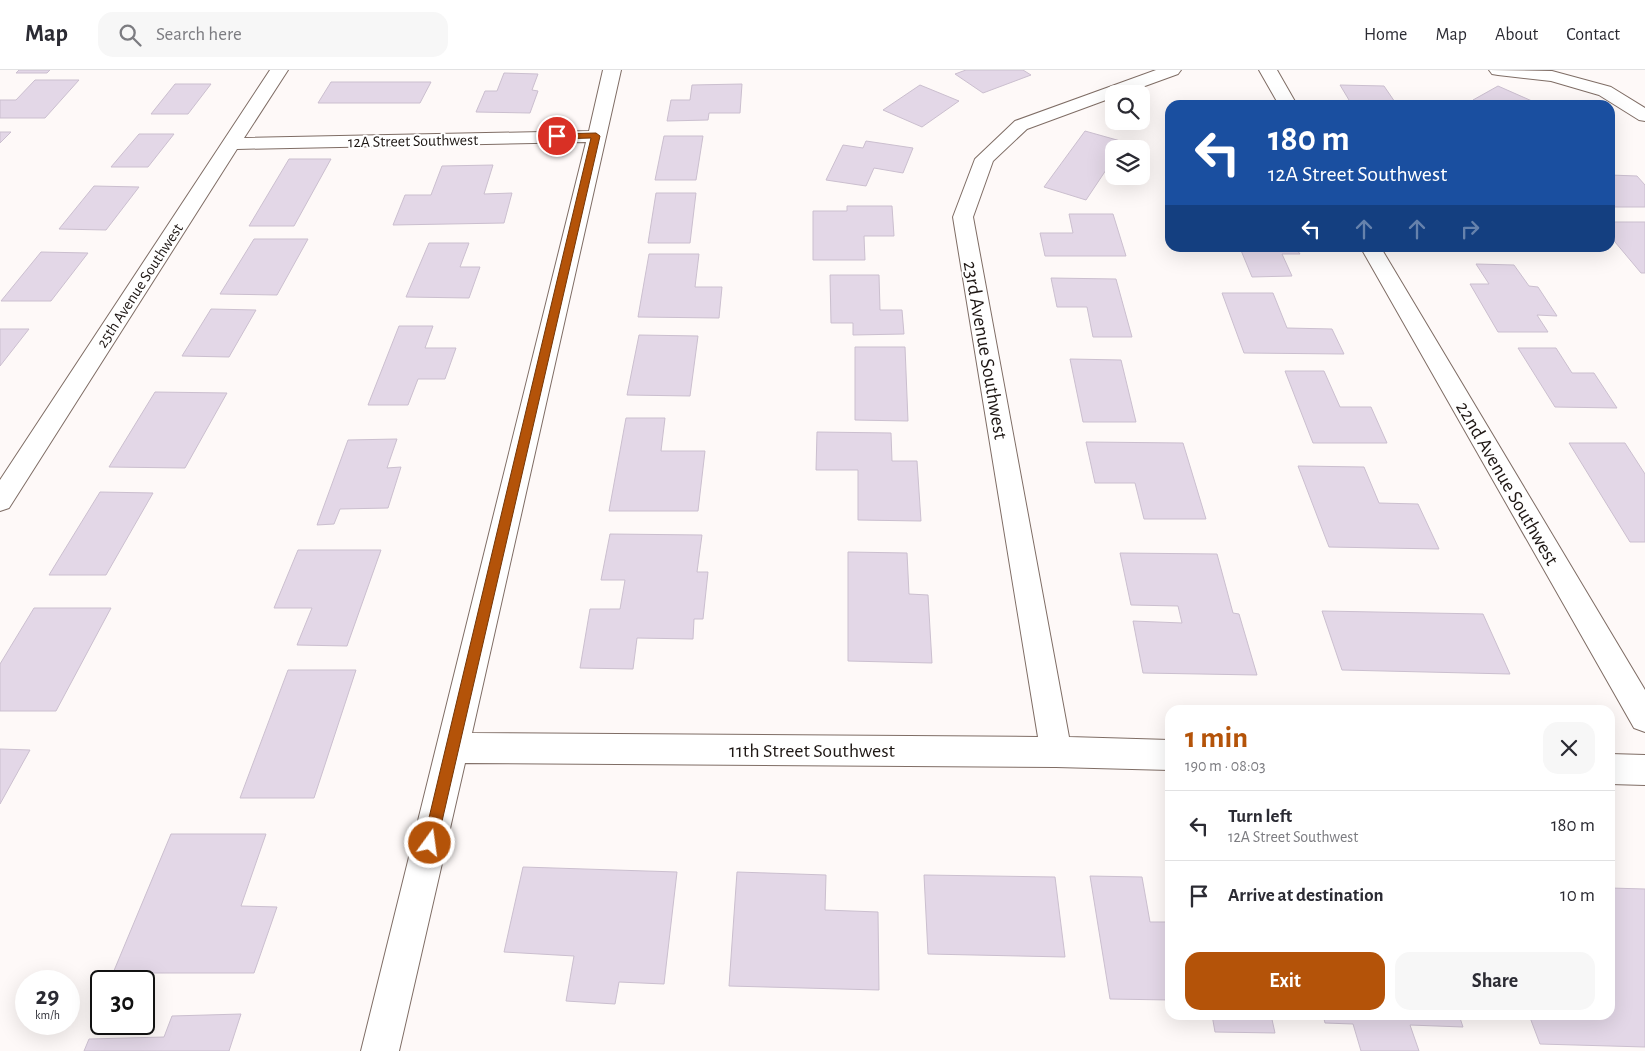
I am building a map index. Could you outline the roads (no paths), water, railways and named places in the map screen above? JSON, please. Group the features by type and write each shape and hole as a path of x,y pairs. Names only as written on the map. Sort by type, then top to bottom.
{"street":[{"name":"25th Avenue Southwest","path":"0,501 279,70"},
{"path":"380,1051 612,70"},
{"name":"23rd Avenue Southwest","path":"1056,752 963,217 984,159 1021,126 1172,70"},
{"path":"1268,70 1285,100"},
{"path":"1498,70 1552,76 1604,91 1645,116"},
{"name":"12A Street Southwest","path":"230,144 596,136"},
{"name":"22nd Avenue Southwest","path":"1373,252 1645,718"},
{"name":"11th Street Southwest","path":"453,748 1056,752 1165,755"},
{"path":"1615,769 1645,770"}]}
